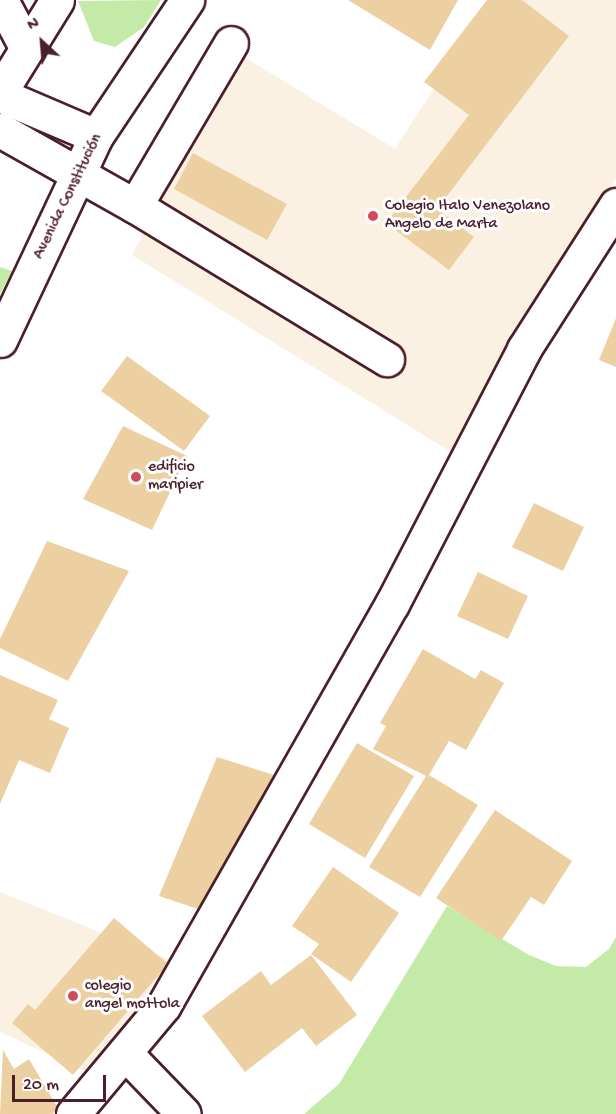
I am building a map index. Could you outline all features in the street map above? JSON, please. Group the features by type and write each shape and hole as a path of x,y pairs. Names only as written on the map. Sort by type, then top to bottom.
{"street":[{"path":"1,0 26,47"},
{"path":"57,0 26,47 0,93 96,136"},
{"name":"Avenida Constitución","path":"0,340 96,136 187,0"},
{"path":"135,206 231,43"},
{"path":"0,130 135,206 387,359"},
{"path":"73,1114 126,1054 164,1005 392,604 524,350 616,205"},
{"path":"126,1054 184,1114"}],"shaded area":[{"name":"Colegio Italo Venezolano Angelo de Marta","path":"491,0 616,0 616,178 451,452 132,255 241,55 395,149"},
{"name":"colegio angel mottola","path":"0,892 170,960 93,1075 0,1032"}],"green space":[{"path":"161,0 144,27 115,47 94,41 78,1"},
{"path":"0,267 12,271 0,294"},
{"path":"447,906 529,955 556,966 586,967 609,949 616,937 616,1114 304,1114 339,1084"}],"building":[{"path":"348,0 458,0 430,50"},
{"path":"487,0 522,0 569,36 437,209 474,237 449,270 386,223 469,115 424,82"},
{"path":"193,153 287,204 267,240 174,189"},
{"path":"616,318 616,367 599,360"},
{"path":"127,356 210,416 184,451 101,391"},
{"name":"edificio maripier","path":"123,426 187,456 152,530 83,499"},
{"path":"534,503 584,527 563,571 512,547"},
{"path":"47,541 129,571 68,681 0,648 0,639"},
{"path":"478,572 528,596 508,639 457,616"},
{"path":"423,649 475,679 481,670 504,683 466,750 449,741 429,775 478,805 420,897 369,867 426,776 373,749 386,726 380,723"},
{"path":"0,675 58,700 49,719 69,728 50,773 19,760 0,804"},
{"path":"357,743 414,776 365,858 309,824"},
{"path":"217,757 277,776 201,910 159,896"},
{"path":"495,810 572,861 544,905 531,897 501,941 436,898"},
{"path":"333,867 399,913 351,982 311,954 319,944 292,926"},
{"path":"114,918 168,964 73,1075 12,1023 28,1004 35,1010"},
{"path":"311,955 357,1015 316,1046 302,1028 245,1072 202,1016 261,971 271,985"},
{"path":"3,1050 14,1069 29,1059 59,1110 52,1114 0,1114"}],"place":[{"name":"Colegio Italo Venezolano Angelo de Marta","path":"373,216"},
{"name":"edificio maripier","path":"136,477"},
{"name":"colegio angel mottola","path":"73,996"}]}
